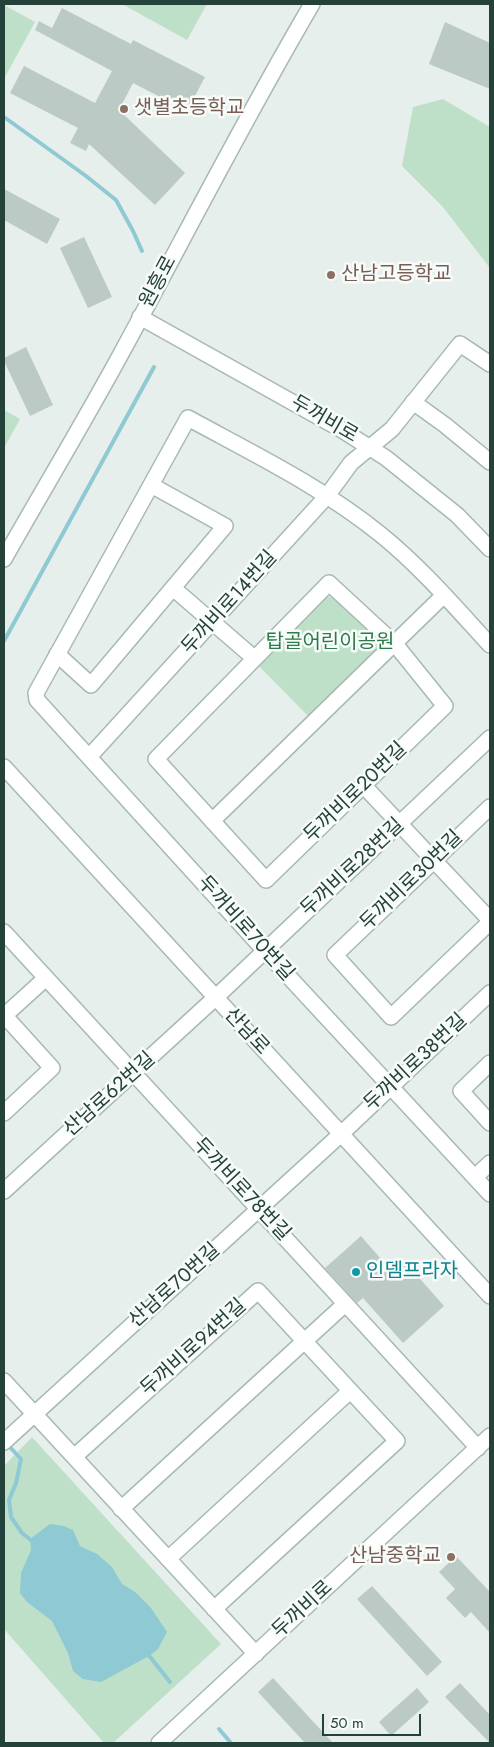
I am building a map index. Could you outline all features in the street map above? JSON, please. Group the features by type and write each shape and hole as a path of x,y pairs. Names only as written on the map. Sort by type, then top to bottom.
{"street":[{"name":"원흥로","path":"4,559 140,317 270,75 312,4"},
{"name":"두꺼비로","path":"140,317 247,376 369,447 416,481 489,543"},
{"name":"두꺼비로14번길","path":"89,757 327,496 351,463 392,429 460,344 490,364"},
{"path":"414,402 490,462"},
{"name":"두꺼비로70번길","path":"327,496 188,418 36,693 37,700 265,951 490,1194"},
{"path":"57,654 91,685 225,526 151,485"},
{"path":"327,496 381,535 417,567 490,645"},
{"name":"두꺼비로20번길","path":"329,582 394,644 445,706 266,880 156,759 329,582"},
{"path":"173,588 254,658"},
{"path":"212,821 444,595"},
{"name":"두꺼비로28번길","path":"215,998 490,738"},
{"name":"산남로","path":"4,767 490,1296"},
{"path":"364,786 490,921"},
{"name":"두꺼비로30번길","path":"490,807 335,955 391,1017 490,921"},
{"name":"두꺼비로78번길","path":"4,932 478,1448"},
{"path":"4,1113 52,1068 4,1016 46,978"},
{"name":"두꺼비로38번길","path":"341,1134 490,993"},
{"name":"산남로62번길","path":"4,1191 215,998"},
{"path":"490,1063 461,1091 490,1123"},
{"name":"산남로70번길","path":"6,1439 341,1134"},
{"path":"475,1178 490,1163"},
{"name":"두꺼비로94번길","path":"74,1457 258,1291 305,1341 397,1441 214,1609"},
{"path":"121,1509 345,1304"},
{"path":"4,1381 256,1654"},
{"path":"168,1559 350,1391"},
{"name":"두꺼비로","path":"159,1743 490,1436"}],"green space":[{"path":"122,4 207,4 187,40"},
{"path":"4,5 35,22 4,79"},
{"path":"443,99 490,127 490,268 442,206 402,166 413,107"},
{"path":"4,410 20,419 4,448"},
{"name":"탑골어린이공원","path":"320,597 340,597 382,635 375,654 308,716 257,664"},
{"path":"32,1437 221,1644 113,1743 104,1743 4,1629 4,1466"}],"water":[{"path":"50,1524 64,1526 73,1530 80,1546 97,1554 112,1567 122,1584 135,1592 151,1608 167,1632 158,1649 149,1656 101,1682 83,1679 73,1671 68,1653 52,1621 27,1602 20,1593 21,1573 31,1550 30,1539"}],"building":[{"path":"62,8 131,44 133,40 205,77 187,111 133,83 119,110 185,173 155,205 89,144 86,151 70,143 78,128 10,93 24,66 95,103 112,71 35,30 39,21 52,28"},
{"path":"445,22 490,43 490,89 429,64"},
{"path":"4,189 60,219 47,244 4,220"},
{"path":"84,237 112,297 88,308 60,248"},
{"path":"26,347 53,405 30,416 4,361 4,358"},
{"path":"361,1236 394,1274 406,1263 444,1306 403,1343 363,1298 357,1303 325,1268"},
{"path":"456,1556 490,1592 490,1633 471,1612 465,1618 446,1598 455,1589 439,1572"},
{"path":"372,1586 442,1662 427,1676 357,1599"},
{"path":"273,1678 333,1743 305,1743 258,1692"},
{"path":"460,1683 490,1715 490,1743 445,1697"},
{"path":"417,1688 429,1702 391,1736 379,1722"}],"waterway":[{"path":"4,117 116,200 142,251"},
{"path":"4,641 154,367"},
{"path":"7,1444 21,1459 16,1483 9,1500 11,1517 22,1533 32,1541"},
{"path":"147,1653 170,1682"},
{"path":"219,1729 231,1743"}],"place":[{"name":"샛별초등학교","path":"124,109"},
{"name":"산남고등학교","path":"331,275"},
{"name":"인뎀프라자","path":"356,1272"},
{"name":"산남중학교","path":"451,1557"}]}
